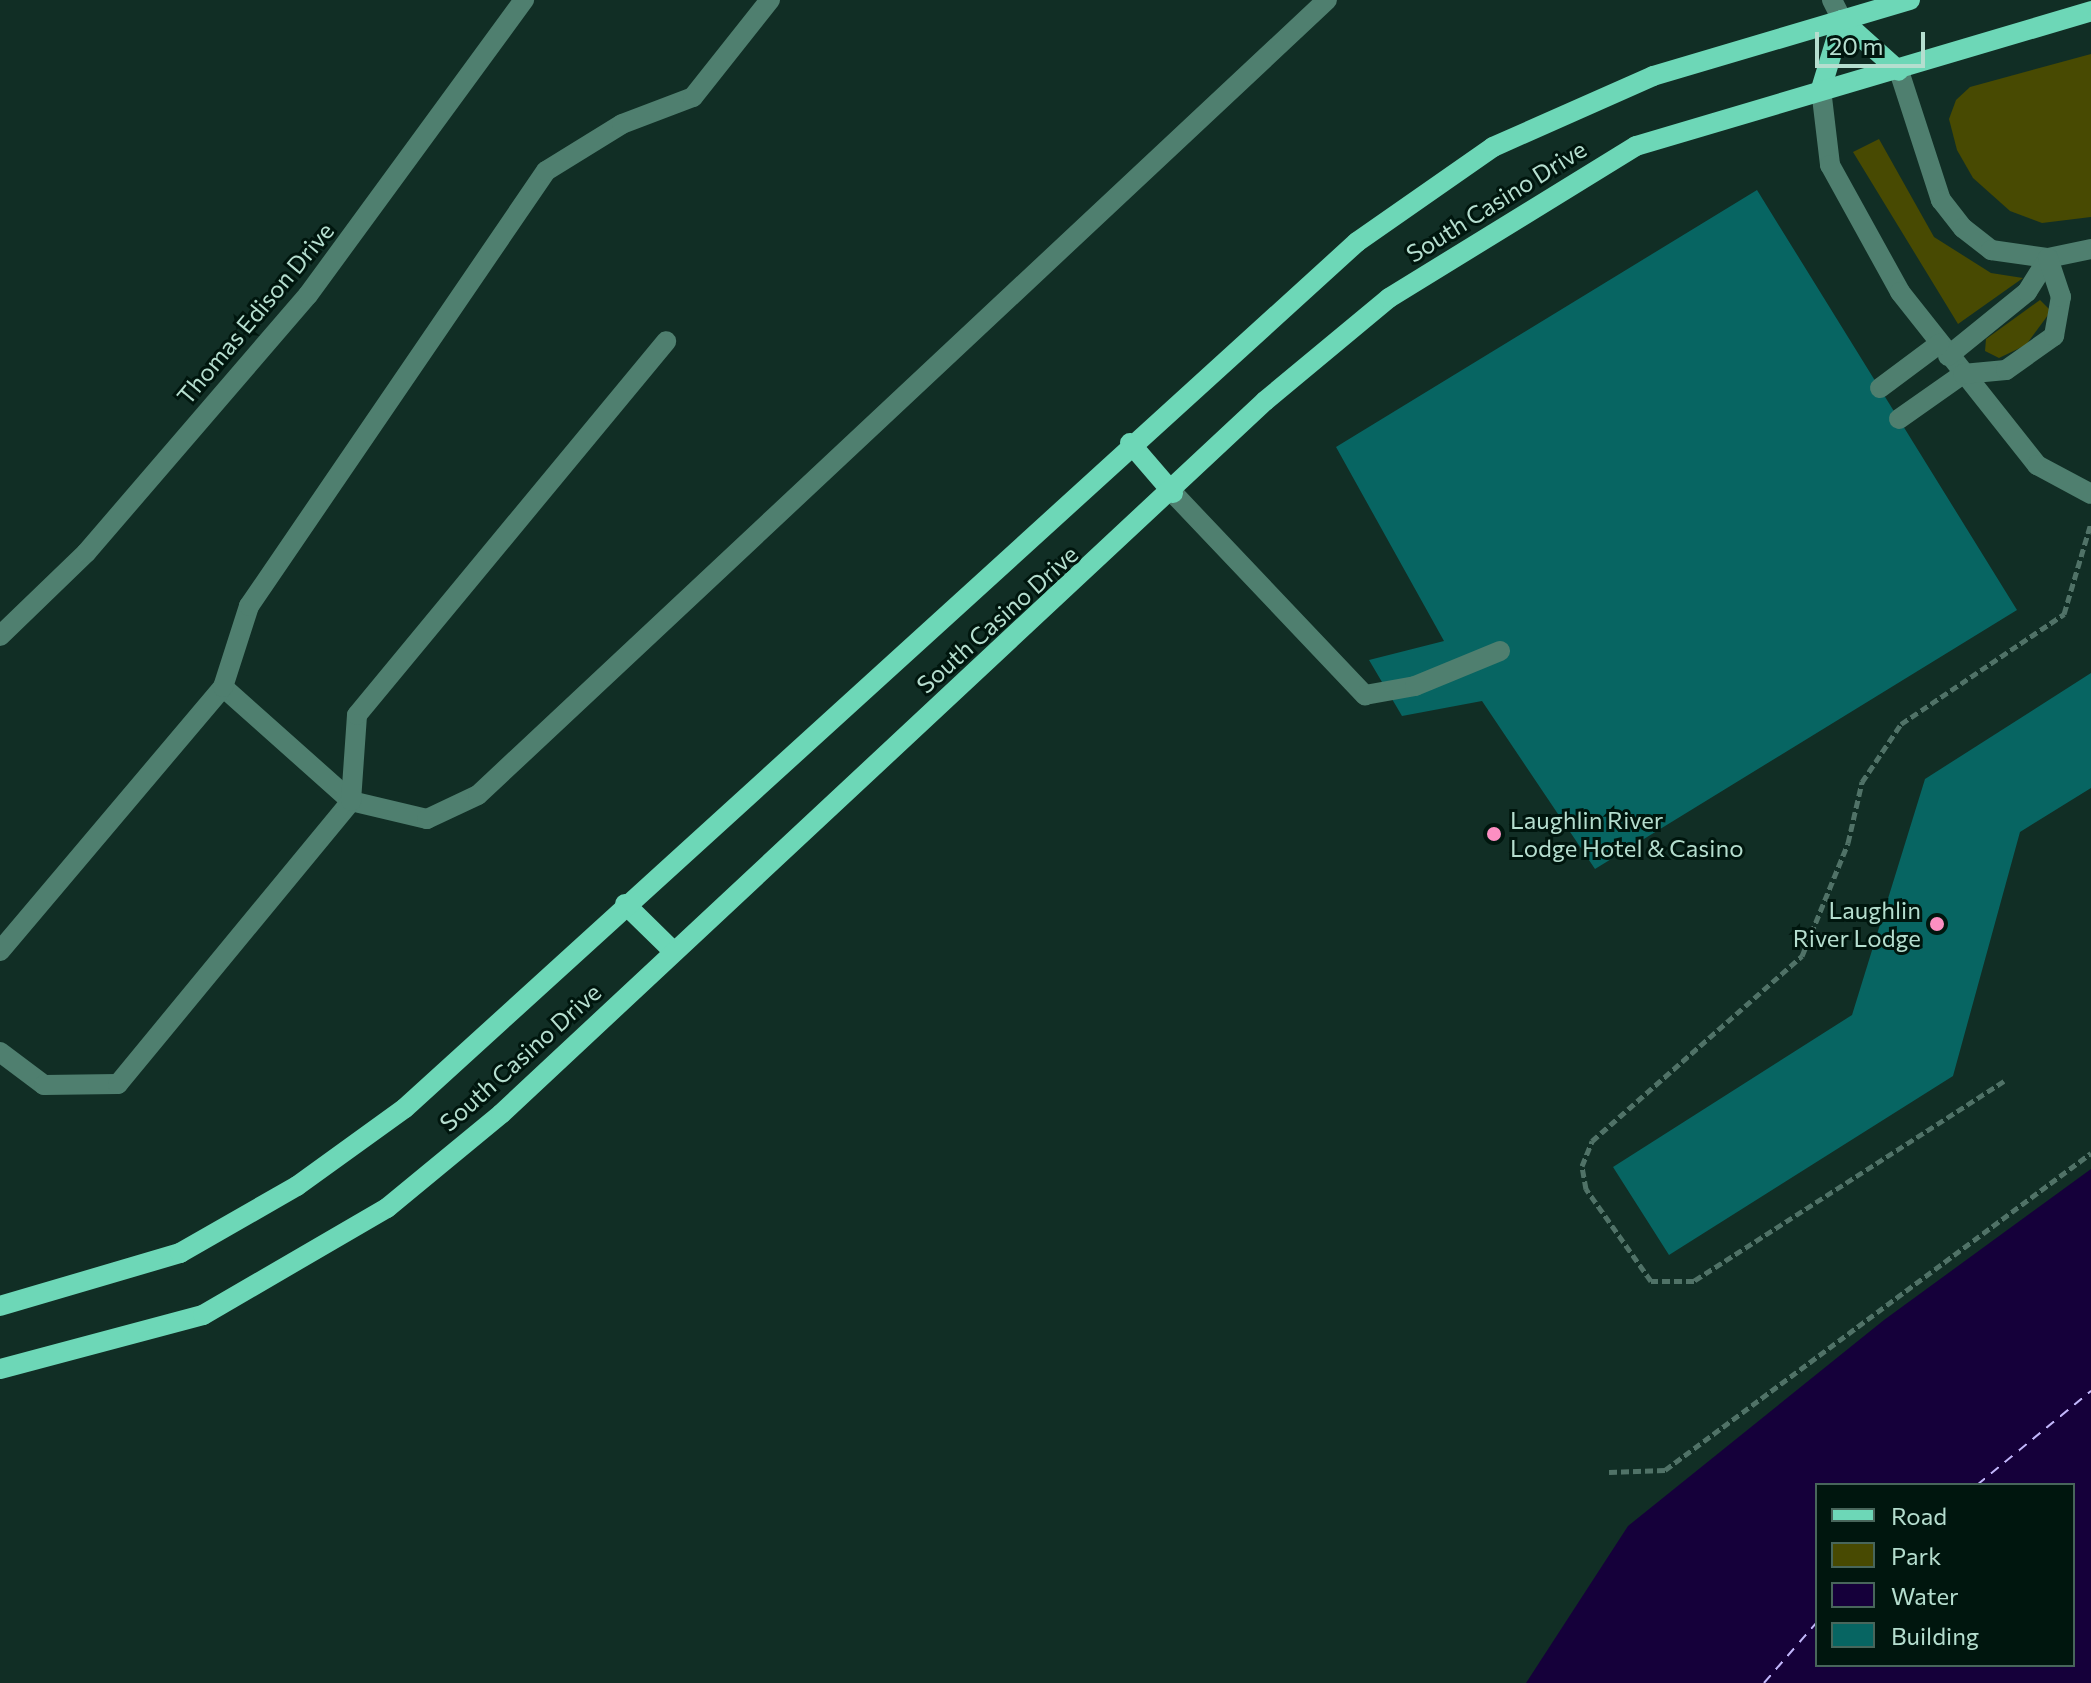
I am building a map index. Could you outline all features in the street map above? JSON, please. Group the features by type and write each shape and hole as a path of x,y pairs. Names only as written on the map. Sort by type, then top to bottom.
{"main road":[{"name":"South Casino Drive","path":"0,1306 180,1253 297,1186 405,1108 1130,443 1357,242 1493,147 1653,76 1910,0"},
{"name":"South Casino Drive","path":"0,1369 203,1315 387,1208 501,1114 673,951 1173,493 1265,401 1389,298 1514,218 1636,146 1821,89 1899,71 2091,11"},
{"path":"1821,89 1842,20 1899,71"},
{"path":"1130,443 1173,493"},
{"path":"625,904 673,951"}],"street":[{"name":"Thomas Edison Drive","path":"0,636 86,553 308,295 524,0"},
{"path":"0,951 223,687 249,606 546,171 622,124 693,97 770,0"},
{"path":"223,687 351,801 427,819 478,795 1327,0"},
{"path":"1832,0 1842,20"},
{"path":"1899,71 1941,200 1963,228 1991,250 2048,258 2091,249"},
{"path":"1821,89 1830,165 1900,292 2037,465 2091,494"},
{"path":"1880,388 1944,350 2027,292 2048,258"},
{"path":"1899,419 1963,374 2006,370 2054,336 2061,297 2048,258"},
{"path":"0,1052 44,1085 118,1084 351,801 357,715 666,341"},
{"path":"1173,493 1365,695 1415,686 1500,651"}],"path":[{"path":"2004,1081 1694,1281 1651,1281 1586,1189 1582,1166 1592,1141 1802,956 1848,843 1862,782 1901,724 2064,614 2091,523"},
{"path":"1609,1472 1665,1470 2091,1153"}],"green space":[{"path":"2091,54 2091,217 2042,223 2010,211 1973,178 1957,150 1949,119 1956,100 1970,87"},
{"path":"1879,139 1934,237 1991,273 2023,278 1958,324 1853,152"},
{"path":"2040,300 2051,311 2026,345 1999,358 1985,351 1986,339"}],"water":[{"path":"2091,1169 2091,1683 1526,1683 1628,1526 1884,1320"}],"building":[{"path":"1757,190 2017,610 1595,869 1482,701 1402,716 1369,660 1444,641 1336,447"},
{"name":"Laughlin River Lodge","path":"2091,673 2091,788 2020,832 1953,1076 1669,1255 1613,1167 1852,1015 1925,779"}],"ferry route":[{"path":"1979,1483 2091,1391"},
{"path":"1764,1683 1815,1624"}],"place":[{"name":"Laughlin River Lodge Hotel & Casino","path":"1494,834"},
{"name":"Laughlin River Lodge","path":"1937,924"}]}
